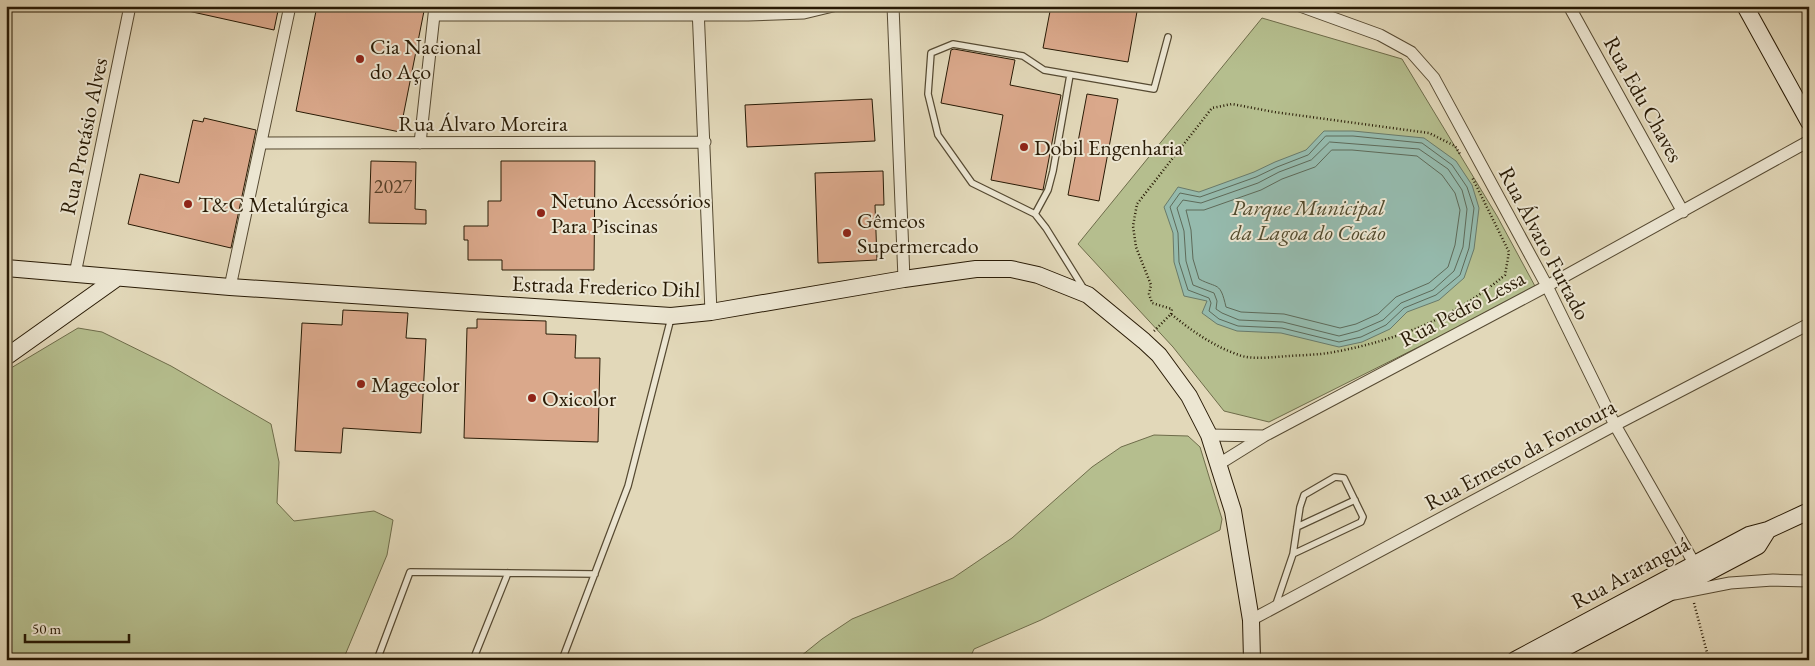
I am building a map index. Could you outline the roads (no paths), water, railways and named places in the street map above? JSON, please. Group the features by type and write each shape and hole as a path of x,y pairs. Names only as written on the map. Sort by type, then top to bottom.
{"main road":[{"path":"1745,6 1809,122"},
{"name":"Estrada Frederico Dihl","path":"6,268 230,287 671,316 711,312 904,279 976,269 1011,269 1038,274 1088,295 1159,355 1189,396 1209,435 1233,511 1251,620 1252,660"},
{"path":"6,357 118,278"},
{"name":"Rua Araranguá","path":"1515,660 1749,535 1768,530 1809,511"},
{"name":"Rua Araranguá","path":"1542,660 1758,546 1768,530"}],"street":[{"name":"Rua Protásio Alves","path":"75,274 130,6"},
{"path":"230,287 290,6"},
{"path":"420,143 435,11 698,10 804,13 832,6"},
{"path":"892,6 904,279"},
{"name":"Rua Álvaro Furtado","path":"1300,6 1380,34 1411,52 1434,78 1547,286 1615,425 1694,563"},
{"name":"Rua Edu Chaves","path":"1569,6 1683,212"},
{"path":"698,10 711,312"},
{"name":"Rua Pedro Lessa","path":"1218,464 1264,436 1547,286 1809,141"},
{"name":"Rua Álvaro Moreira","path":"261,143 705,142"},
{"name":"Rua Ernesto da Fontoura","path":"1251,620 1615,425 1809,324"},
{"name":"Rua Pedro Lessa","path":"1209,435 1264,436"},
{"path":"1664,595 1730,583 1773,580 1809,581"}],"lane":[{"path":"1088,295 1046,228 1035,214 972,183 938,135 928,94 931,53 953,44 1023,56 1044,70 1154,89 1168,37"},
{"path":"1035,214 1048,190 1053,172 1070,75"},
{"path":"562,660 628,486 671,316"},
{"path":"1274,608 1292,554 1300,507 1304,495 1335,478 1346,480 1363,517 1361,522 1292,554"},
{"path":"1297,527 1355,500"},
{"path":"378,660 410,572 596,574"},
{"path":"473,660 508,573"}],"water":[{"path":"1324,131 1353,131 1424,138 1456,161 1472,185 1479,208 1474,249 1464,278 1439,300 1407,312 1390,329 1362,342 1339,347 1281,333 1237,331 1217,324 1202,313 1207,301 1184,296 1174,262 1173,233 1164,207 1178,187 1199,192 1254,172 1306,150"}],"place":[{"name":"Cia Nacional do Aço","path":"360,59"},
{"name":"Dobil Engenharia","path":"1024,147"},
{"name":"T&C Metalúrgica","path":"188,204"},
{"name":"Netuno Acessórios Para Piscinas","path":"541,213"},
{"name":"Gêmeos Supermercado","path":"847,233"},
{"name":"Magecolor","path":"361,384"},
{"name":"Oxicolor","path":"532,398"}],"park label":[{"name":"Parque Municipal da Lagoa do Cocão","path":"1308,220"}]}
